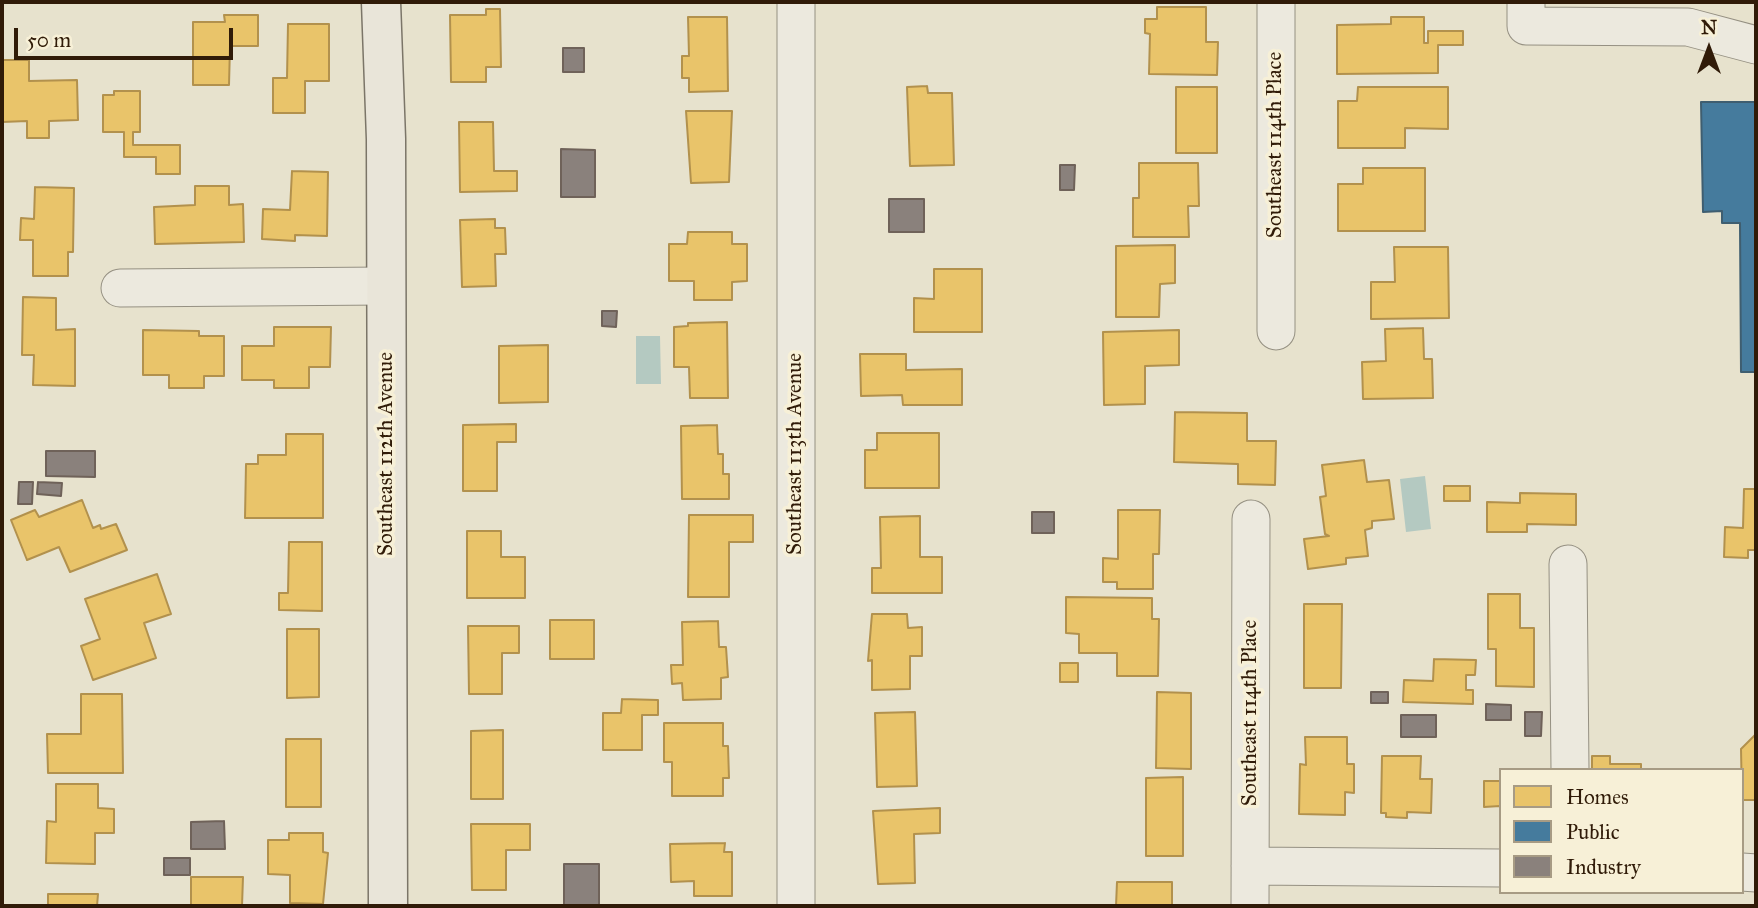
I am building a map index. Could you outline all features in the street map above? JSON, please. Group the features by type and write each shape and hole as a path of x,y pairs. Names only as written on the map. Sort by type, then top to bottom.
{"main road":[{"name":"Southeast 112th Avenue","path":"381,2 386,139 388,906"}],"street":[{"name":"Southeast 113th Avenue","path":"796,2 796,906"},
{"name":"Southeast 114th Place","path":"1276,2 1276,331"},
{"path":"1525,2 1526,26 1622,13 1756,45"},
{"path":"120,288 386,286"},
{"name":"Southeast 114th Place","path":"1250,906 1251,519"},
{"path":"1568,564 1570,768"},
{"path":"1251,866 1499,868"}],"shaded area":[{"path":"636,336 660,336 661,384 636,384"},
{"path":"1425,476 1431,529 1406,532 1400,479"}],"building: Homes":[{"path":"1157,7 1206,7 1206,42 1218,42 1217,75 1149,74 1150,34 1145,33 1145,19 1157,19"},
{"path":"486,9 500,9 501,67 486,67 486,82 451,82 450,15 486,15"},
{"path":"224,15 258,15 258,46 230,46 229,85 193,85 193,22 225,22"},
{"path":"688,17 727,17 728,91 689,92 689,78 682,78 682,56 689,56"},
{"path":"1391,17 1424,17 1424,43 1428,43 1428,31 1463,31 1463,45 1438,45 1438,73 1337,74 1337,25 1391,24"},
{"path":"288,24 329,24 329,81 305,81 305,113 273,113 273,78 287,78"},
{"path":"2,60 29,60 29,81 77,80 78,120 49,121 49,138 27,138 27,121 2,122"},
{"path":"927,86 928,93 952,93 954,165 910,166 907,87"},
{"path":"1176,87 1217,87 1217,153 1176,153"},
{"path":"1358,87 1448,87 1448,129 1405,128 1405,148 1338,148 1338,101 1357,101"},
{"path":"114,91 140,91 140,132 133,132 133,145 180,145 180,174 156,174 156,157 124,157 124,132 103,132 103,95 114,95"},
{"path":"686,111 732,111 729,182 691,183"},
{"path":"459,122 493,122 494,171 517,171 517,191 460,192"},
{"path":"1139,163 1198,163 1199,206 1188,206 1189,237 1133,237 1133,198 1139,198"},
{"path":"1363,168 1425,168 1425,231 1338,231 1338,184 1363,184"},
{"path":"292,171 328,172 327,236 295,235 295,241 262,239 263,209 290,210"},
{"path":"195,186 229,186 229,205 243,204 244,242 155,244 154,207 195,205"},
{"path":"35,187 74,188 73,252 68,252 68,276 33,276 33,240 20,240 21,218 34,219"},
{"path":"495,219 495,228 505,228 506,254 495,254 496,286 462,287 460,220"},
{"path":"688,232 732,232 732,244 747,244 747,281 732,282 732,300 694,300 694,281 669,281 669,244 687,244"},
{"path":"1175,245 1175,283 1160,284 1159,317 1116,317 1116,246"},
{"path":"1394,247 1448,247 1449,318 1371,319 1371,282 1395,282"},
{"path":"934,269 982,269 982,332 914,332 914,298 934,299"},
{"path":"23,297 56,298 56,330 75,329 75,386 33,385 34,355 22,355"},
{"path":"727,322 728,398 690,398 689,367 674,367 674,327 688,326 688,323"},
{"path":"274,327 331,327 330,367 309,367 309,388 274,388 274,380 242,380 242,346 274,346"},
{"path":"1423,328 1424,359 1432,359 1433,398 1363,399 1362,362 1386,361 1385,329"},
{"path":"143,330 199,331 199,336 224,336 224,376 204,376 204,388 169,388 169,375 143,375"},
{"path":"1179,330 1179,365 1145,366 1145,404 1104,405 1103,332"},
{"path":"548,345 548,402 499,403 499,346"},
{"path":"860,354 906,354 906,370 962,369 962,405 903,405 902,395 861,396"},
{"path":"1175,412 1247,413 1247,441 1276,441 1275,485 1238,484 1238,464 1174,462"},
{"path":"516,424 516,442 497,442 497,491 463,491 463,425"},
{"path":"717,425 718,454 723,454 723,474 729,474 729,499 682,499 681,426"},
{"path":"877,433 939,433 939,488 865,488 865,450 877,450"},
{"path":"286,434 323,434 323,518 245,518 246,464 258,464 258,455 286,455"},
{"path":"1364,460 1367,482 1389,480 1394,519 1372,521 1372,528 1365,530 1368,556 1346,558 1346,564 1308,569 1304,539 1329,536 1325,534 1320,497 1326,496 1322,465"},
{"path":"1444,486 1470,486 1470,501 1444,501"},
{"path":"1744,489 1756,489 1756,550 1748,550 1748,558 1724,557 1725,527 1743,528"},
{"path":"1520,493 1576,494 1576,525 1527,524 1527,532 1487,532 1487,502 1520,503"},
{"path":"82,500 93,528 100,525 101,529 116,524 127,550 70,572 59,547 27,560 11,520 35,510 39,517"},
{"path":"1118,510 1160,510 1159,554 1153,554 1153,589 1117,589 1117,582 1103,582 1103,558 1118,559"},
{"path":"689,515 753,515 753,542 729,542 729,597 688,597"},
{"path":"920,516 920,557 942,557 942,593 872,593 872,568 881,568 880,517"},
{"path":"467,531 501,531 501,557 525,557 525,598 467,598"},
{"path":"289,542 322,542 322,611 279,610 279,593 288,593"},
{"path":"157,574 171,614 144,623 156,658 93,680 81,646 100,639 85,599"},
{"path":"1488,594 1520,594 1520,628 1534,628 1534,687 1496,686 1496,649 1488,649"},
{"path":"1066,597 1152,598 1152,619 1159,619 1158,676 1117,676 1117,653 1079,653 1079,634 1066,633"},
{"path":"1304,604 1342,604 1341,688 1304,688"},
{"path":"872,614 907,614 908,628 922,627 922,656 910,656 910,689 872,690 872,660 868,661"},
{"path":"550,620 594,620 594,659 550,659"},
{"path":"718,621 719,647 726,647 728,677 721,678 721,699 683,700 682,683 672,684 671,665 683,665 682,622"},
{"path":"468,626 519,626 519,653 502,653 502,694 469,694"},
{"path":"287,629 319,629 319,697 287,698"},
{"path":"1434,659 1476,660 1475,675 1466,675 1466,690 1473,690 1473,704 1403,702 1404,680 1433,681"},
{"path":"1060,663 1078,663 1078,682 1060,682"},
{"path":"1157,692 1191,693 1191,769 1156,768"},
{"path":"81,694 122,694 123,773 48,773 47,734 81,734"},
{"path":"622,699 658,700 658,715 642,715 642,750 603,750 603,713 621,713"},
{"path":"915,712 917,786 877,787 875,713"},
{"path":"664,723 723,723 723,746 728,746 729,778 723,778 723,796 672,796 672,762 664,762"},
{"path":"503,730 503,799 471,799 471,731"},
{"path":"1756,734 1756,800 1744,800 1741,749"},
{"path":"1305,737 1347,737 1347,764 1354,764 1354,793 1345,792 1345,815 1299,814 1300,764 1306,765"},
{"path":"286,739 321,739 321,807 286,807"},
{"path":"1382,756 1421,756 1420,779 1432,779 1431,813 1407,812 1407,818 1386,817 1386,813 1381,813"},
{"path":"1592,756 1610,756 1610,764 1641,764 1641,768 1592,768"},
{"path":"1183,777 1183,856 1146,856 1146,778"},
{"path":"1484,781 1499,781 1499,806 1484,807"},
{"path":"56,784 98,784 98,808 114,809 114,833 95,833 95,864 46,863 47,821 56,822"},
{"path":"940,808 940,833 914,834 915,883 878,884 873,811"},
{"path":"471,824 530,824 530,850 506,850 506,890 472,890"},
{"path":"289,833 323,833 323,852 328,853 323,904 290,903 290,875 268,874 268,840 289,840"},
{"path":"725,843 724,852 732,852 732,896 694,896 694,881 671,882 670,844"},
{"path":"191,877 243,877 242,906 191,906"},
{"path":"1117,882 1172,882 1172,906 1116,906"},
{"path":"48,894 98,894 97,906 48,906"}],"building: Public":[{"path":"1701,102 1756,102 1756,372 1741,372 1740,223 1722,223 1722,211 1703,212"}],"building: Industry":[{"path":"563,48 584,48 584,72 563,72"},
{"path":"561,149 595,150 595,197 561,197"},
{"path":"1060,165 1075,165 1074,190 1060,190"},
{"path":"889,199 924,199 924,232 889,232"},
{"path":"602,311 617,311 616,327 602,326"},
{"path":"46,451 95,451 95,477 46,476"},
{"path":"19,482 33,482 32,504 18,504"},
{"path":"38,482 62,483 61,496 37,494"},
{"path":"1032,512 1054,512 1054,533 1032,533"},
{"path":"1371,692 1388,692 1388,703 1371,703"},
{"path":"1486,704 1511,705 1511,720 1486,720"},
{"path":"1525,712 1542,712 1541,736 1525,736"},
{"path":"1401,715 1436,715 1436,737 1401,737"},
{"path":"224,821 225,849 191,849 191,822"},
{"path":"164,858 190,858 190,875 164,875"},
{"path":"564,864 599,864 599,906 564,906"}]}
